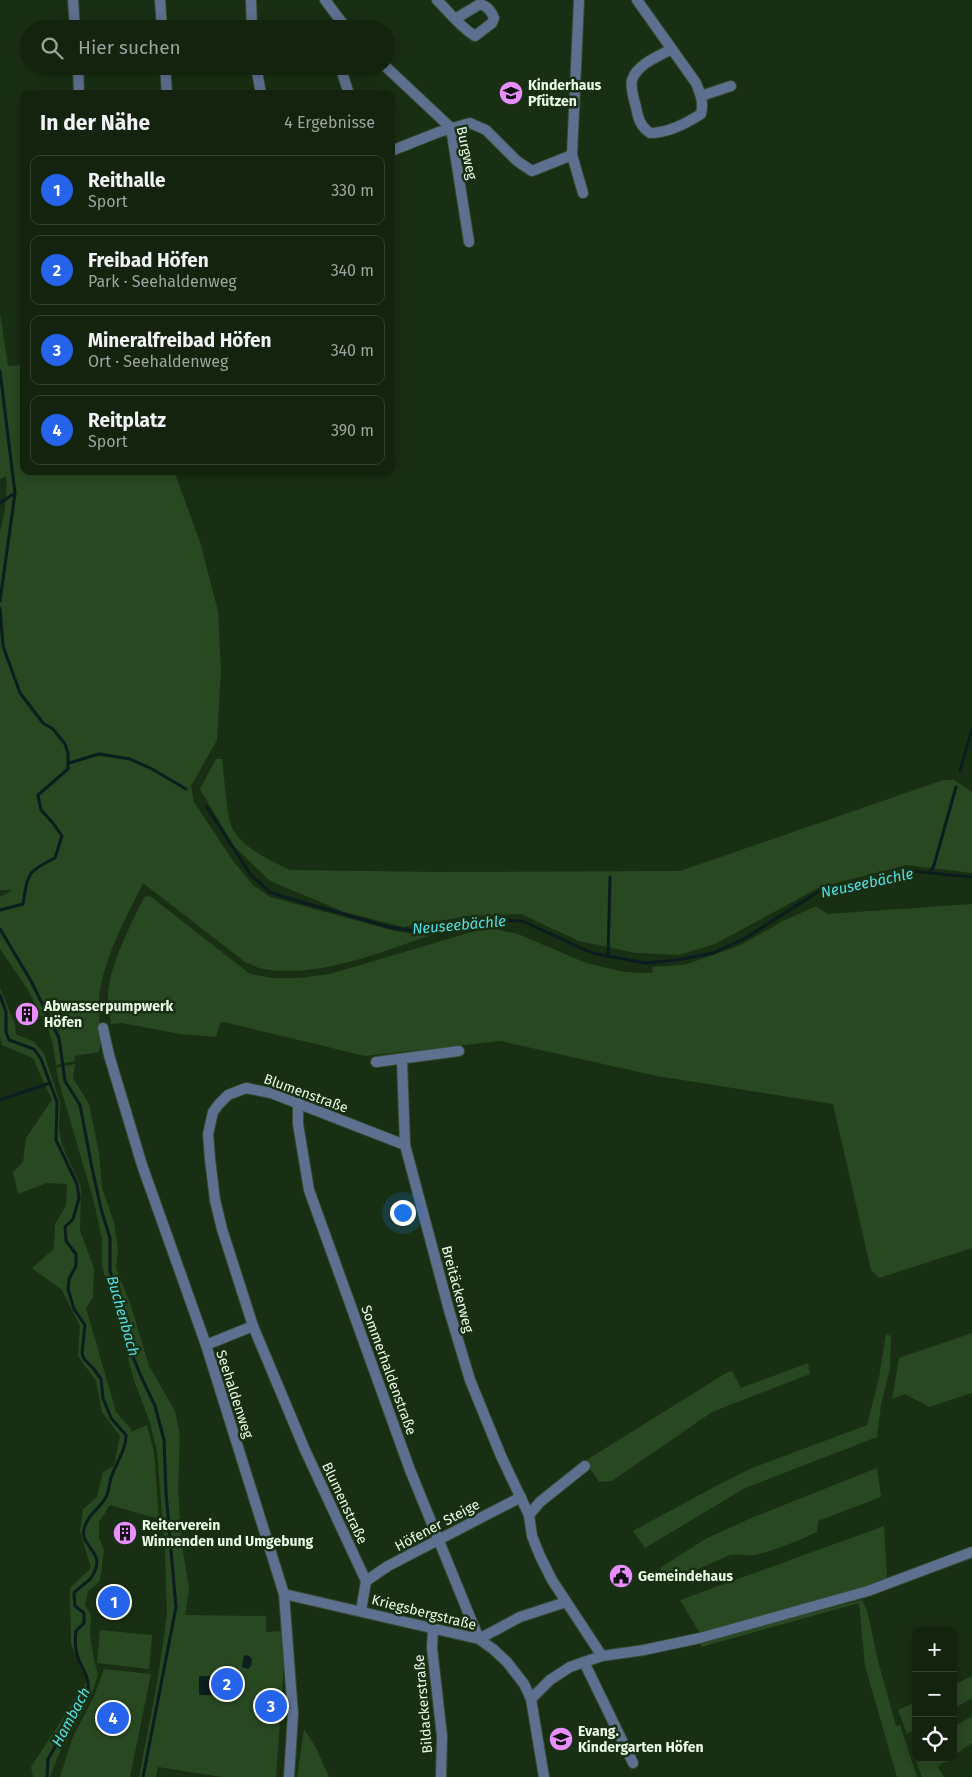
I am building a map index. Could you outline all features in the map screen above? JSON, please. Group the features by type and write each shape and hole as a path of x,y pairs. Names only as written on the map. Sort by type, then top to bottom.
{"street":[{"path":"73,0 74,20"},
{"path":"160,0 161,20"},
{"path":"251,0 252,20"},
{"path":"325,0 337,20"},
{"path":"437,0 455,19"},
{"path":"579,0 572,155 583,193"},
{"path":"637,0 672,49 696,83 703,107 701,114 667,131 650,133 641,124 632,90 632,79 640,68 652,59 672,49"},
{"path":"78,75 79,90"},
{"path":"166,75 167,90"},
{"path":"258,75 260,90"},
{"path":"343,75 348,90"},
{"name":"Burgweg","path":"395,75 451,128 469,242"},
{"path":"701,96 731,86"},
{"path":"395,149 451,128 470,123 486,130 517,161 532,171 572,155"},
{"name":"Seehaldenweg","path":"103,1028 109,1055 142,1165 206,1346 284,1594 293,1714 289,1777"},
{"path":"376,1062 459,1051"},
{"name":"Breitäckerweg","path":"402,1060 405,1145 449,1310 470,1380 501,1456 529,1515 532,1536 540,1556 552,1580 602,1656"},
{"name":"Blumenstraße","path":"366,1581 305,1450 253,1326 222,1229 210,1159 210,1123 213,1112 228,1095 246,1088 265,1091 405,1145"},
{"name":"Sommerhaldenstraße","path":"298,1103 298,1124 309,1190 410,1470 479,1639"},
{"path":"206,1346 253,1326"},
{"path":"529,1515 540,1502 584,1466"},
{"name":"Höfener Steige","path":"366,1581 388,1566 521,1496"},
{"path":"544,1777 531,1698 550,1680 570,1668 602,1656 644,1650 700,1638 868,1591 972,1552"},
{"path":"362,1611 366,1581"},
{"name":"Kriegsbergstraße","path":"284,1594 479,1639 507,1662 524,1684 531,1698"},
{"path":"479,1639 520,1617 566,1602"},
{"name":"Bildackerstraße","path":"433,1628 432,1648 442,1736 441,1777"},
{"path":"584,1662 633,1763"}],"green space":[{"path":"0,313 8,366 20,365 20,475 175,475 200,542 218,611 221,670 217,740 191,786 194,802 233,861 253,885 270,897 395,931 429,936 369,956 327,967 284,971 263,969 245,962 143,883 116,939 101,983 99,1011 101,1038 99,1052 74,1056 75,1061 56,1065 48,1029 28,990 0,949 0,897 13,890 0,890 0,531 7,490 6,476 0,479"},
{"path":"216,759 222,759 232,828 250,848 290,870 439,872 680,871 943,780 954,780 972,792 972,873 907,865 820,887 715,944 679,955 636,953 579,941 521,914 468,916 403,927 344,912 270,881 234,846 200,789"},
{"path":"150,896 250,974 273,978 299,978 330,974 490,928 518,934 586,963 624,972 653,973 652,967 684,965 739,946 783,921 816,906 827,914 972,904 972,1248 879,1278 871,1270 833,1104 657,1076 500,1041 365,1056 224,1022 220,1023 216,1037 180,1034 122,1023 111,1024 108,996 113,967 144,897"},
{"path":"0,988 15,1024 16,1034 34,1042 44,1054 60,1103 59,1128 62,1145 81,1187 80,1231 94,1268 93,1297 86,1308 116,1412 131,1429 131,1432 147,1425 154,1452 159,1519 110,1505 99,1522 99,1537 104,1550 100,1581 88,1591 85,1605 91,1615 90,1634 98,1674 92,1694 58,1756 50,1777 33,1777 31,1767 87,1681 71,1644 70,1588 91,1568 80,1531 83,1509 97,1497 103,1472 114,1466 120,1436 102,1412 96,1381 78,1356 80,1326 62,1290 32,1268 54,1249 55,1224 66,1206 67,1184 47,1183 18,1194 13,1172 23,1162 26,1138 52,1100 33,1058 2,1045 0,1037"},
{"path":"75,1064 73,1078 89,1104 99,1153 102,1188 114,1222 118,1250 116,1268 130,1303 149,1366 175,1411 180,1436 178,1490 182,1545 189,1589 185,1615 266,1616 266,1632 282,1631 284,1664 276,1777 222,1777 158,1767 156,1777 139,1777 158,1678 167,1615 165,1553 157,1451 150,1423 134,1380 102,1266 102,1239 94,1202 56,1068"},
{"path":"972,1333 972,1393 929,1407 905,1394 892,1399 899,1358"},
{"path":"886,1334 891,1336 890,1368 881,1405 877,1437 745,1488 645,1548 633,1531 752,1468 867,1425 879,1378"},
{"path":"808,1363 810,1374 712,1412 612,1481 599,1482 585,1461 726,1373 732,1371 741,1388"},
{"path":"877,1468 881,1497 818,1521 817,1532 762,1553 730,1555 669,1582 660,1568 707,1538 749,1519"},
{"path":"884,1526 887,1576 884,1583 700,1633 680,1600"},
{"path":"862,1600 867,1610 878,1661 896,1726 900,1725 917,1777 897,1777 865,1666 859,1603 701,1647 701,1641"},
{"path":"100,1630 152,1635 149,1669 97,1663"},
{"path":"104,1669 151,1674 130,1777 60,1777 72,1739 94,1696"},
{"path":"972,1676 972,1698 957,1707 957,1683"},
{"path":"912,1704 912,1731 907,1734 898,1710"},
{"path":"972,1716 972,1743 957,1753 957,1725"},
{"path":"304,1729 316,1748 329,1777 297,1777"},
{"path":"917,1762 945,1762 938,1767 944,1777 922,1777"}],"shaded area":[{"path":"244,1655 252,1659 251,1666 248,1669 242,1667"},
{"path":"199,1676 237,1677 237,1695 199,1695"}],"waterway":[{"name":"Buchenbach","path":"0,371 15,493 0,601"},
{"name":"Hambach","path":"0,503 15,493"},
{"name":"Buchenbach","path":"0,608 3,646 20,693 43,723 53,729 65,744 68,753 68,769 38,795 41,810 62,836 55,858 38,867 30,875 23,904 0,910"},
{"path":"960,771 972,729"},
{"name":"Neuseebächle","path":"69,763 99,754 130,759 152,769 186,789"},
{"path":"930,873 934,865 956,787"},
{"name":"Neuseebächle","path":"207,807 250,874 270,892 284,897 389,927 419,932 493,920 522,921 592,953 645,963 677,960 713,953 744,939 821,890 911,871 972,877"},
{"path":"608,956 610,877"},
{"name":"Buchenbach","path":"0,929 31,981 59,1038 65,1081 80,1105 101,1209 110,1238 110,1271 127,1321 129,1347 155,1406 164,1440 166,1493 176,1607 143,1777"},
{"name":"Hambach","path":"0,995 6,1012 6,1032 9,1040 34,1049 41,1059 57,1102 56,1140 77,1184 79,1198 73,1219 65,1227 66,1241 76,1254 76,1266 69,1279 68,1289 74,1309 85,1325 82,1353 84,1359 101,1379 103,1398 111,1418 126,1435 123,1451 111,1478 107,1495 86,1523 84,1529 86,1541 97,1562 96,1569 91,1578 74,1593 75,1606 84,1613 84,1623 76,1631 75,1643 77,1655 88,1680 88,1690 48,1759 47,1777"},
{"path":"0,1100 50,1083"}],"place":[{"name":"Kinderhaus Pfützen","path":"511,93"},
{"name":"Abwasserpumpwerk Höfen","path":"27,1014"},
{"name":"Reiterverein Winnenden und Umgebung","path":"125,1533"},
{"name":"Gemeindehaus","path":"621,1576"},
{"name":"Reithalle","path":"114,1602"},
{"name":"Freibad Höfen","path":"227,1684"},
{"name":"Mineralfreibad Höfen","path":"271,1706"},
{"name":"Reitplatz","path":"113,1718"},
{"name":"Evang. Kindergarten Höfen","path":"561,1739"}]}
